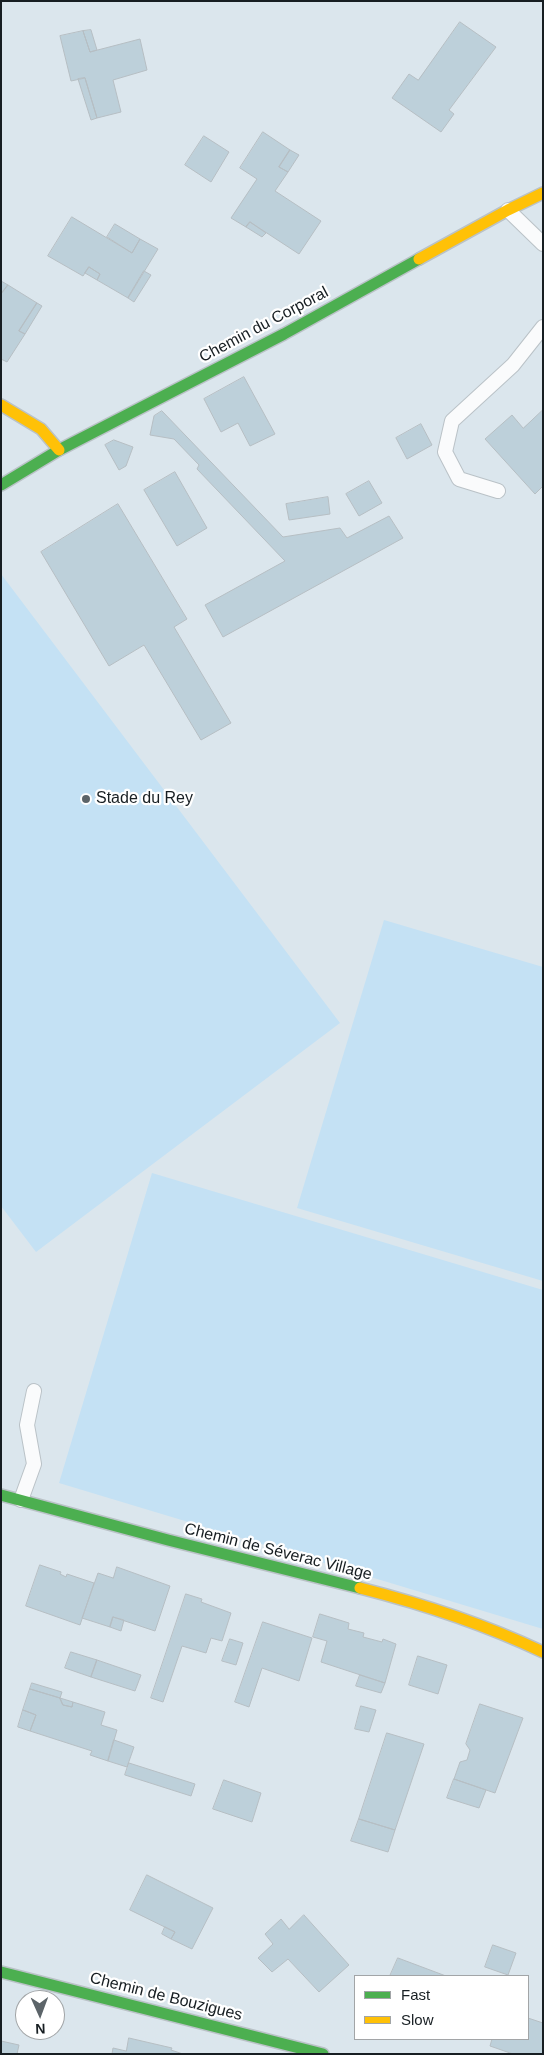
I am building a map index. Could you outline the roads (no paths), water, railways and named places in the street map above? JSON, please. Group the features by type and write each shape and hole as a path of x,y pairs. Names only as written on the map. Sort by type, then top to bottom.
{"street":[{"name":"Chemin du Corporal","path":"1,485 59,450 284,334 508,210 543,193"},
{"path":"1,405 48,433 59,450"},
{"name":"Chemin de Séverac Village","path":"1,1495 167,1541 410,1603 464,1619 543,1652"},
{"name":"Chemin de Bouzigues","path":"1,1972 323,2054"}],"lane":[{"path":"508,210 543,244"},
{"path":"498,491 459,479 445,452 452,421 513,365 543,327"},
{"path":"21,1500 34,1464 27,1425 34,1391"}],"place":[{"name":"Stade du Rey","path":"86,799"}]}
